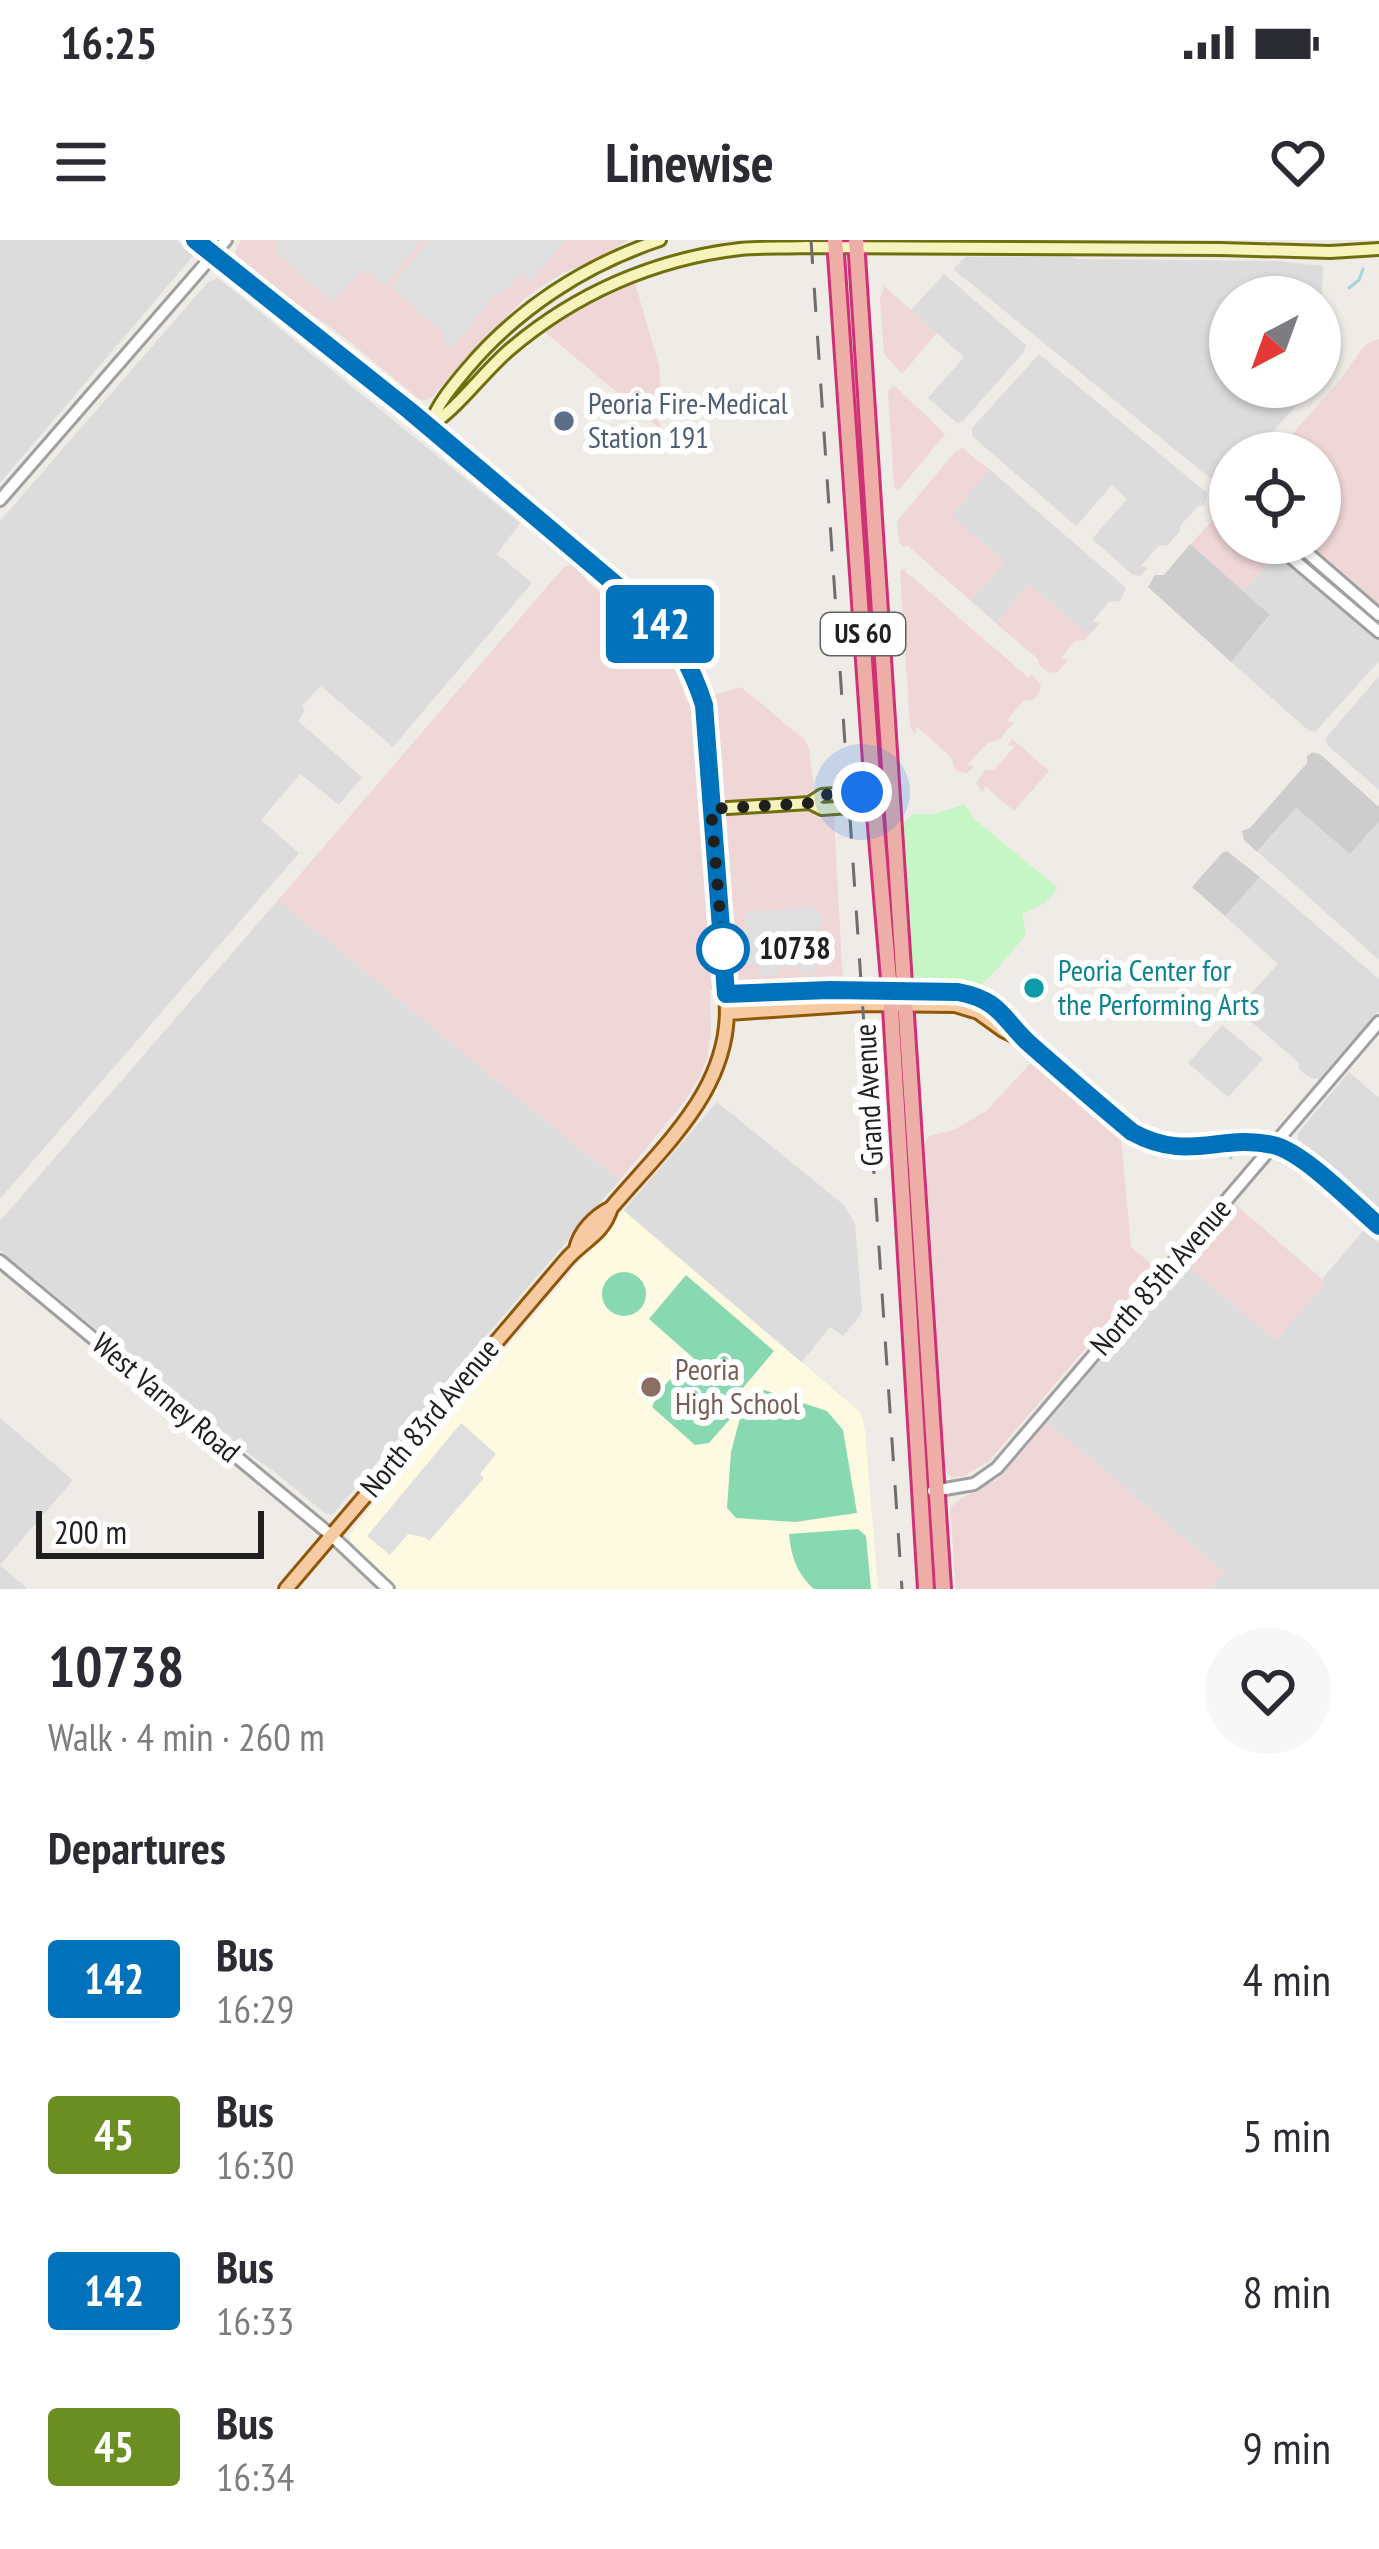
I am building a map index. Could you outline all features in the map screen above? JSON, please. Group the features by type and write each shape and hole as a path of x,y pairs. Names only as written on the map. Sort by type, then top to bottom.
{"highway":[{"name":"Grand Avenue","path":"835,244 873,798 921,1235 943,1589"},
{"name":"Grand Avenue","path":"856,244 891,797 903,1237 926,1589"},
{"path":"903,1237 921,1235"}],"main road":[{"path":"195,240 429,428 647,611 668,635 693,674 704,705 727,1004 830,990 968,1007 1025,1041 1132,1132 1151,1142 1183,1148 1275,1145 1306,1164 1379,1226"},
{"path":"429,428 439,403 510,325 549,294 608,261 660,240"},
{"path":"743,249 755,240"},
{"path":"429,428 451,412 495,364 580,300 616,282 694,257 835,244 1379,249"},
{"path":"608,261 616,282"},
{"path":"711,809 810,803 822,795 891,797"},
{"name":"North 83rd Avenue","path":"286,1589 576,1249 586,1245 607,1221 611,1208 709,1088 721,1059 727,1004"}],"street":[{"path":"0,500 226,240"},
{"path":"1301,564 1379,615"},
{"path":"1315,564 1379,632"},
{"name":"North 85th Avenue","path":"919,1492 974,1484 997,1468 1379,1022"},
{"name":"West Varney Road","path":"0,1261 332,1536 388,1589"}],"shaded area":[{"path":"0,240 177,240 193,256 0,483"},
{"path":"241,240 629,240 526,297 426,400 238,261 235,252"},
{"path":"276,240 422,240 384,286 363,269 333,302 278,255"},
{"path":"429,240 566,240 530,282 520,274 492,297 453,348 445,344 443,332 391,287"},
{"path":"966,257 1277,261 1323,266 1323,276 1209,276 1209,408 1294,408 1273,432 1209,432 1209,477 953,269"},
{"path":"944,274 1026,345 957,423 928,398 964,357 911,310"},
{"path":"218,278 520,523 497,554 532,583 393,747 321,686 302,706 305,710 298,721 362,777 339,805 300,774 261,820 299,853 0,1199 0,521 208,282"},
{"path":"635,283 659,366 662,406 657,418 663,431 545,332"},
{"path":"884,286 937,333 902,374 884,354 880,299"},
{"path":"1379,339 1379,606 1332,564 1341,564 1341,432 1294,432 1315,408 1341,408 1341,379 1368,343"},
{"path":"1039,354 1207,493 1205,503 1168,545 1158,546 1141,566 1148,568 1140,576 1092,539 1127,499 1112,485 1076,526 972,436 972,428"},
{"path":"894,385 945,434 898,491 888,391"},
{"path":"962,448 990,470 951,515 1004,562 971,601 899,543 897,521"},
{"path":"990,470 1126,588 1120,601 1109,602 1092,622 1100,623 1089,635 1030,585 996,623 971,601 1004,562 950,515"},
{"path":"1209,524 1209,561 1190,545"},
{"path":"1190,544 1270,615 1231,662 1148,587 1155,575 1164,575"},
{"path":"572,564 656,641 674,666 688,703 741,687 805,740 818,818 834,817 843,985 800,982 710,990 711,1033 699,1078 619,1181 278,900 564,567"},
{"path":"1212,564 1267,564 1243,591"},
{"path":"1267,564 1292,564 1379,638 1379,661 1316,731 1309,731 1231,662 1270,616 1243,591"},
{"path":"905,567 1041,685 1033,700 1023,701 1006,721 1014,722 998,741 988,742 967,765 975,766 967,773 956,771 951,757 917,727 915,734 910,727 900,571"},
{"path":"1029,584 1089,635 1075,641 1061,658 1069,659 1056,673 1047,672 996,623"},
{"path":"1379,676 1379,790 1325,739"},
{"path":"1012,739 1049,771 1014,811 985,786 983,793 976,783 1015,746 1008,745"},
{"path":"1313,752 1379,807 1379,821 1350,854 1296,808 1257,852 1244,840 1242,831 1250,828"},
{"path":"1296,808 1350,854 1379,821 1379,960 1258,852"},
{"path":"1227,851 1260,877 1225,916 1192,887"},
{"path":"1260,877 1379,979 1379,1011 1319,1079 1310,1078 1299,1063 1240,1012 1234,1012 1278,964 1225,916"},
{"path":"278,900 619,1181 332,1515 243,1450 0,1250 0,1221"},
{"path":"822,911 817,931 823,931 825,963 816,964 815,973 799,974 798,967 777,968 777,975 760,976 759,966 748,964 745,912"},
{"path":"1222,1025 1263,1059 1228,1097 1188,1063"},
{"path":"1030,1064 1121,1138 1131,1247 1155,1267 989,1461 952,1478 943,1460 925,1141 986,1111"},
{"path":"1349,1072 1379,1098 1379,1210 1298,1139 1298,1133"},
{"path":"717,1102 844,1205 855,1224 860,1316 843,1336 830,1327 801,1363 623,1211"},
{"path":"1234,1203 1326,1283 1276,1340 1184,1263"},
{"name":"Peoria High School","path":"623,1210 860,1412 878,1589 397,1589 352,1543 349,1536 356,1525"},
{"path":"1364,1230 1379,1243 1379,1589 1211,1589 1224,1572 1047,1422 1184,1263 1276,1340"},
{"path":"0,1418 73,1480 0,1565"},
{"path":"1047,1422 1225,1573 1211,1589 956,1589 950,1508 998,1479"},
{"path":"461,1423 496,1454 480,1474 484,1478 429,1541 408,1534 390,1555 367,1536"},
{"path":"0,1565 28,1589 0,1589"}],"green space":[{"path":"965,804 973,818 1058,888 1045,903 1022,914 1026,935 976,988 914,985 899,828 913,814 935,814"},
{"path":"624,1272 639,1279 646,1294 639,1309 624,1316 609,1309 602,1294 609,1279"},
{"path":"686,1275 774,1351 737,1395 745,1401 755,1387 827,1411 843,1430 857,1513 795,1522 736,1518 727,1508 731,1452 744,1403 709,1443 695,1445 652,1407 673,1377 708,1371 649,1319"},
{"path":"858,1529 866,1536 871,1589 814,1589 796,1564 789,1534"}],"waterway":[{"path":"1349,288 1363,269"}],"railway":[{"path":"811,240 902,1589"}],"bus line":[{"name":"142","path":"195,240 410,411 647,611 675,644 704,705 726,994 862,990 973,995 1005,1015 1025,1041 1132,1132 1174,1148 1275,1145 1306,1164 1379,1226"}],"place":[{"name":"Peoria Fire-Medical Station 191","path":"564,421"},
{"name":"10738","path":"723,949"},
{"name":"Peoria Center for the Performing Arts","path":"1034,988"},
{"name":"Peoria High School","path":"651,1387"}],"route":[{"path":"723,949 711,809 810,803 822,795 862,792"}]}
